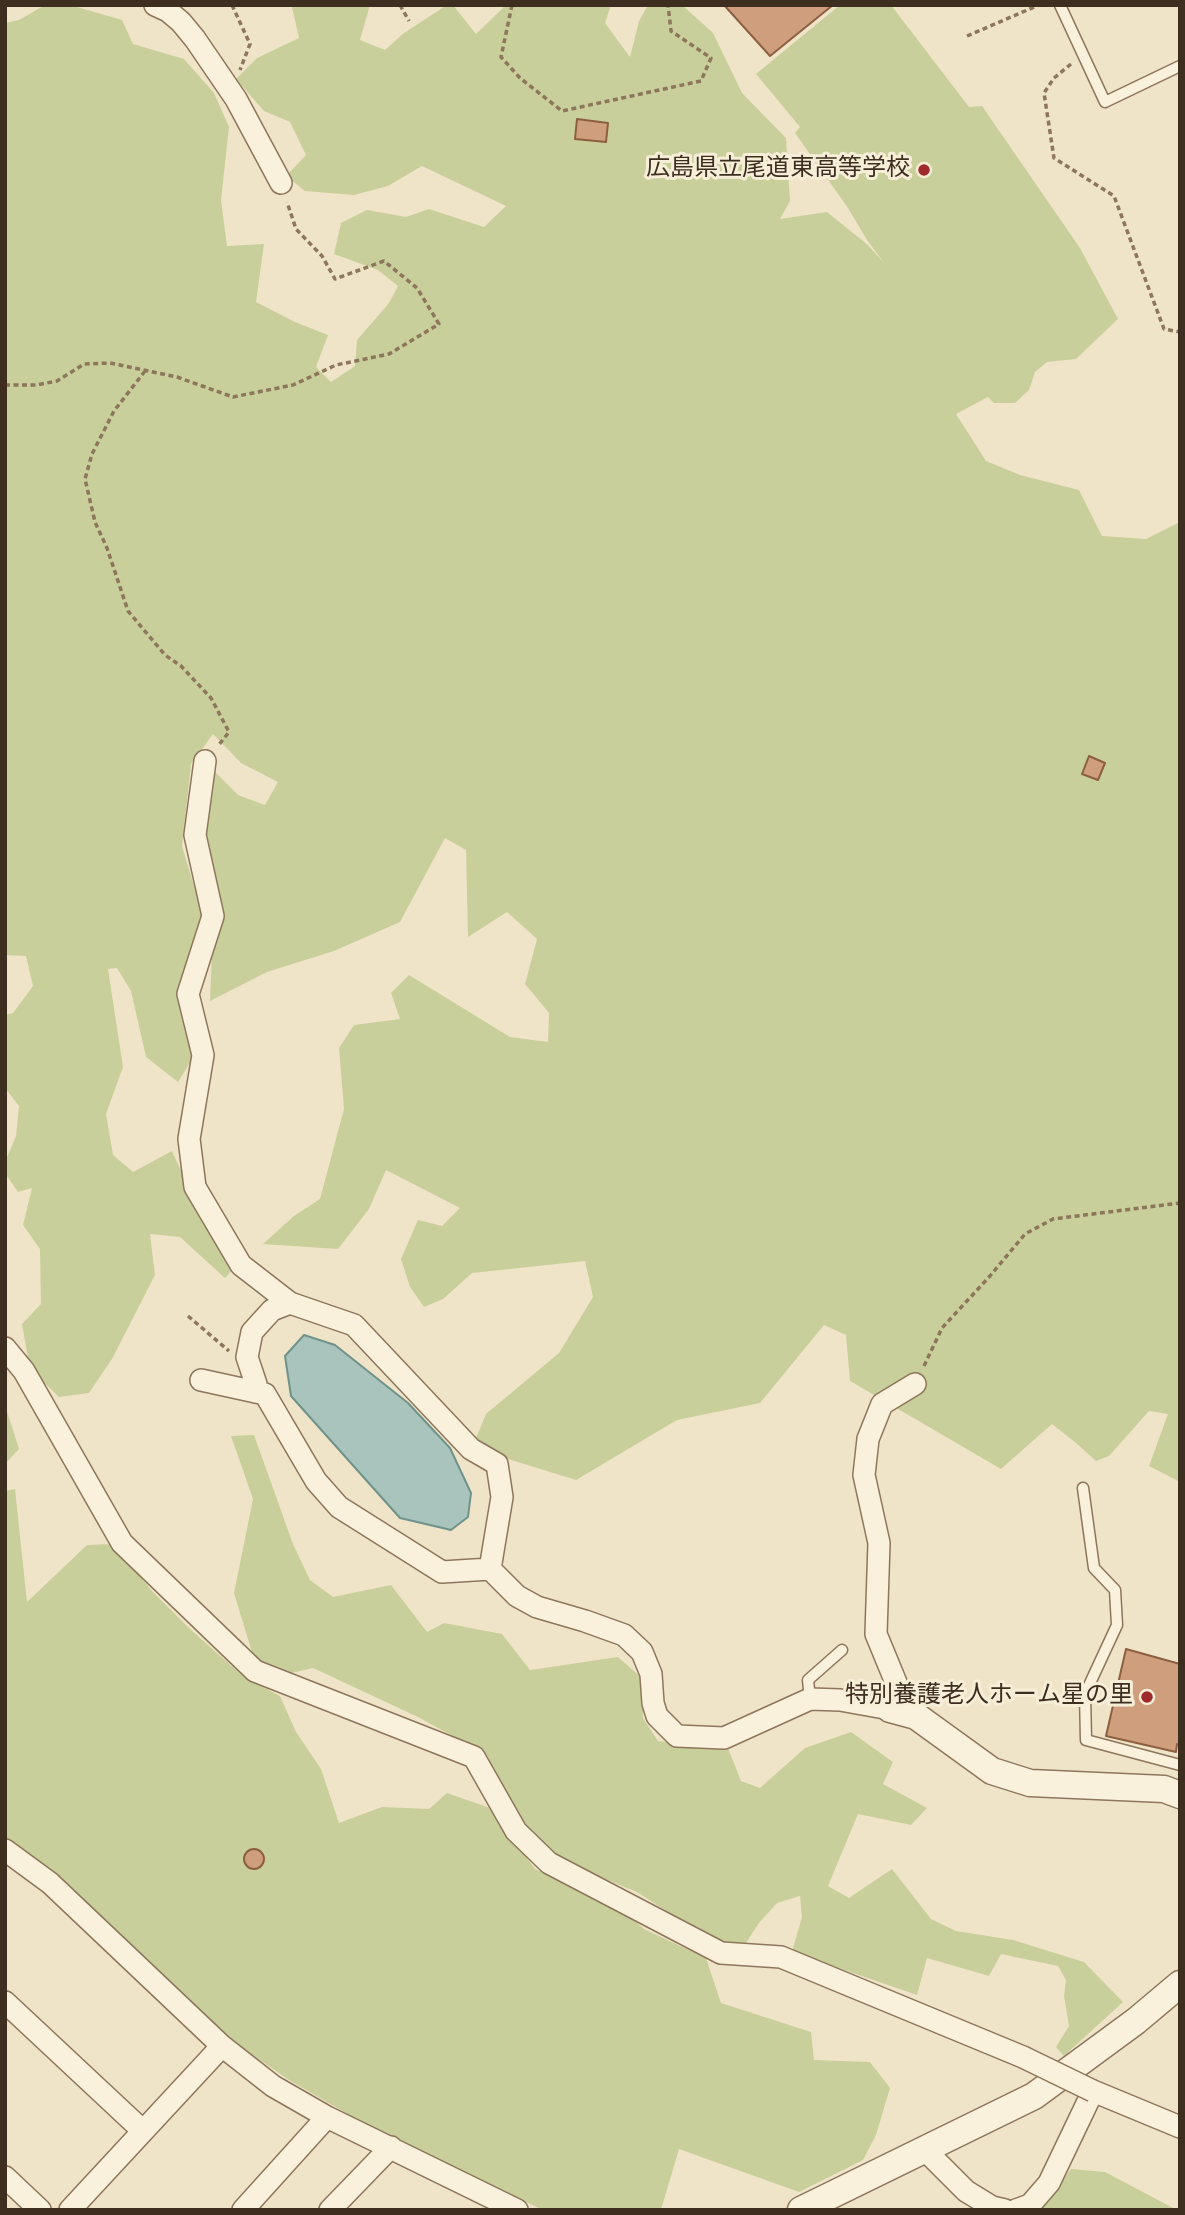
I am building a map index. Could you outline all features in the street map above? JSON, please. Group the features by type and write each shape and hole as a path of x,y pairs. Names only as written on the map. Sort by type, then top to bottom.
{"street":[{"path":"155,5 181,22 231,92 281,183"},
{"path":"205,761 195,835 213,916 188,994 202,1055 189,1139 195,1187 241,1265 290,1303 354,1325 471,1449 497,1464 502,1497 490,1569"},
{"path":"255,1392 256,1384 247,1357 253,1332 272,1310 290,1303"},
{"path":"5,1348 24,1371 122,1543 255,1671 474,1757 516,1831 549,1863 721,1953 781,1957 1023,2057 1093,2091 1180,2127"},
{"path":"201,1380 265,1394 316,1480 339,1507 442,1572 490,1569 517,1596 537,1607 585,1620 624,1635 642,1652 651,1674 653,1703 657,1716 677,1736 724,1738 810,1699 840,1700 916,1716 992,1771 1031,1783 1164,1789 1180,1796"},
{"path":"915,1384 882,1404 867,1438 864,1475 879,1543 876,1634 897,1685 916,1716"},
{"path":"5,1850 50,1883 222,2046 273,2086 327,2117 391,2147 482,2203 517,2210"},
{"path":"801,2210 1034,2096 1136,2021 1180,1984"},
{"path":"5,2002 143,2131"},
{"path":"70,2210 222,2046"},
{"path":"1016,2210 1030,2205 1049,2183 1093,2091"},
{"path":"243,2210 327,2117"},
{"path":"330,2210 391,2147"},
{"path":"924,2149 966,2191 992,2207 1005,2210"},
{"path":"5,2177 40,2210"}],"lane":[{"path":"1060,5 1105,102 1180,66"},
{"path":"1083,1488 1094,1568 1115,1590 1117,1625 1085,1694 1086,1740 1180,1765"},
{"path":"810,1699 808,1680 842,1650"}],"path":[{"path":"231,92 250,44 232,5"},
{"path":"400,5 409,21"},
{"path":"512,5 501,57 520,78 562,111 701,81 711,58 671,31 668,5"},
{"path":"967,36 1039,5"},
{"path":"1083,55 1054,78 1044,93 1054,158 1114,196 1164,329 1180,332"},
{"path":"5,385 36,385 57,381 84,364 110,363 177,377 233,397 293,385 336,365 389,354 439,324 417,288 384,261 335,279 322,256 296,229 281,183"},
{"path":"145,370 114,411 92,454 85,479 95,522 107,548 128,611 165,655 181,666 212,698 229,732 205,761"},
{"path":"915,1384 942,1328 1025,1234 1052,1219 1180,1203"},
{"path":"188,1316 232,1354"}],"green space":[{"path":"45,5 70,5 122,20 133,44 184,59 214,93 229,127 221,200 227,246 264,244 256,302 328,335 316,367 331,382 355,366 357,340 389,303 398,286 378,270 334,254 341,223 367,210 406,217 429,209 484,227 506,206 422,166 388,186 354,195 305,191 286,176 306,155 290,122 264,111 236,79 257,58 299,38 293,5 370,5 360,40 385,50 404,33 447,5 453,5 476,34 506,5 611,5 605,23 630,57 639,21 648,5 682,5 713,33 742,93 786,138 790,201 780,219 827,212 868,245 884,263 795,133 800,127 756,74 840,5 891,5 969,107 982,106 1080,248 1118,319 1076,359 1047,362 1035,372 1029,390 1015,403 994,403 988,397 956,414 986,461 1020,475 1079,490 1102,536 1146,539 1180,522 1180,1482 1149,1466 1168,1414 1149,1411 1109,1456 1096,1461 1052,1424 1001,1469 850,1381 846,1335 824,1325 760,1403 677,1420 576,1480 508,1459 476,1438 486,1414 559,1353 593,1297 585,1261 472,1273 443,1299 424,1307 410,1287 401,1259 418,1220 442,1226 460,1208 386,1170 369,1209 338,1249 263,1244 294,1216 320,1199 344,1109 339,1048 354,1025 400,1019 391,993 409,975 510,1037 548,1042 549,1013 525,984 537,939 507,912 468,937 466,850 445,838 400,922 334,951 267,972 210,1001 212,951 204,844 212,769 238,795 265,805 278,782 241,763 213,734 191,764 182,846 203,916 196,1053 178,1082 146,1057 131,991 117,968 108,969 123,1067 106,1114 113,1155 133,1172 172,1151 188,1186 236,1266 225,1278 180,1237 150,1234 155,1275 112,1359 89,1393 59,1397 30,1369 22,1324 41,1304 40,1249 23,1225 32,1188 18,1192 5,1173 5,1162 16,1136 19,1106 5,1088 5,1015 13,1013 33,986 26,956 5,955 5,23 19,20"},
{"path":"5,1405 19,1449 5,1464"},
{"path":"254,1435 293,1544 310,1580 333,1597 391,1585 427,1632 444,1623 502,1634 530,1670 618,1657 643,1679 643,1718 658,1741 728,1748 741,1781 760,1788 805,1748 851,1732 893,1762 883,1784 927,1808 911,1825 858,1814 828,1886 849,1898 892,1869 931,1919 956,1931 1013,1940 1084,1962 1123,2002 1064,2056 1056,2047 1069,2026 1064,1996 1066,1980 1058,1966 1001,1954 989,1976 927,1958 917,1995 792,1952 802,1917 800,1896 777,1903 759,1923 744,1946 714,1942 637,1892 545,1851 519,1823 487,1755 418,1717 313,1668 283,1675 254,1659 234,1593 253,1499 231,1436"},
{"path":"15,1489 27,1602 87,1545 113,1544 152,1591 190,1629 244,1677 280,1696 296,1732 321,1769 339,1823 382,1807 429,1809 447,1793 490,1808 535,1869 614,1903 644,1929 706,1958 721,2003 811,2032 814,2060 870,2062 890,2088 876,2135 863,2160 799,2192 679,2149 661,2210 543,2210 372,2128 289,2080 231,2040 65,1882 5,1839 5,1491"},
{"path":"1071,2169 1105,2172 1177,2210 1038,2210"}],"water":[{"path":"304,1335 335,1345 408,1403 450,1448 471,1493 468,1517 451,1530 400,1518 291,1396 285,1356"}],"building":[{"path":"724,5 833,5 770,56"},
{"path":"577,119 608,123 606,142 575,139"},
{"path":"1089,756 1105,763 1098,780 1082,774"},
{"name":"特別養護老人ホーム星の里","path":"1126,1649 1180,1664 1180,1745 1177,1744 1176,1752 1106,1736"},
{"path":"254,1849 261,1852 264,1859 261,1866 254,1869 247,1866 244,1859 247,1852"}],"place":[{"name":"広島県立尾道東高等学校","path":"924,170"},
{"name":"特別養護老人ホーム星の里","path":"1147,1697"}]}
